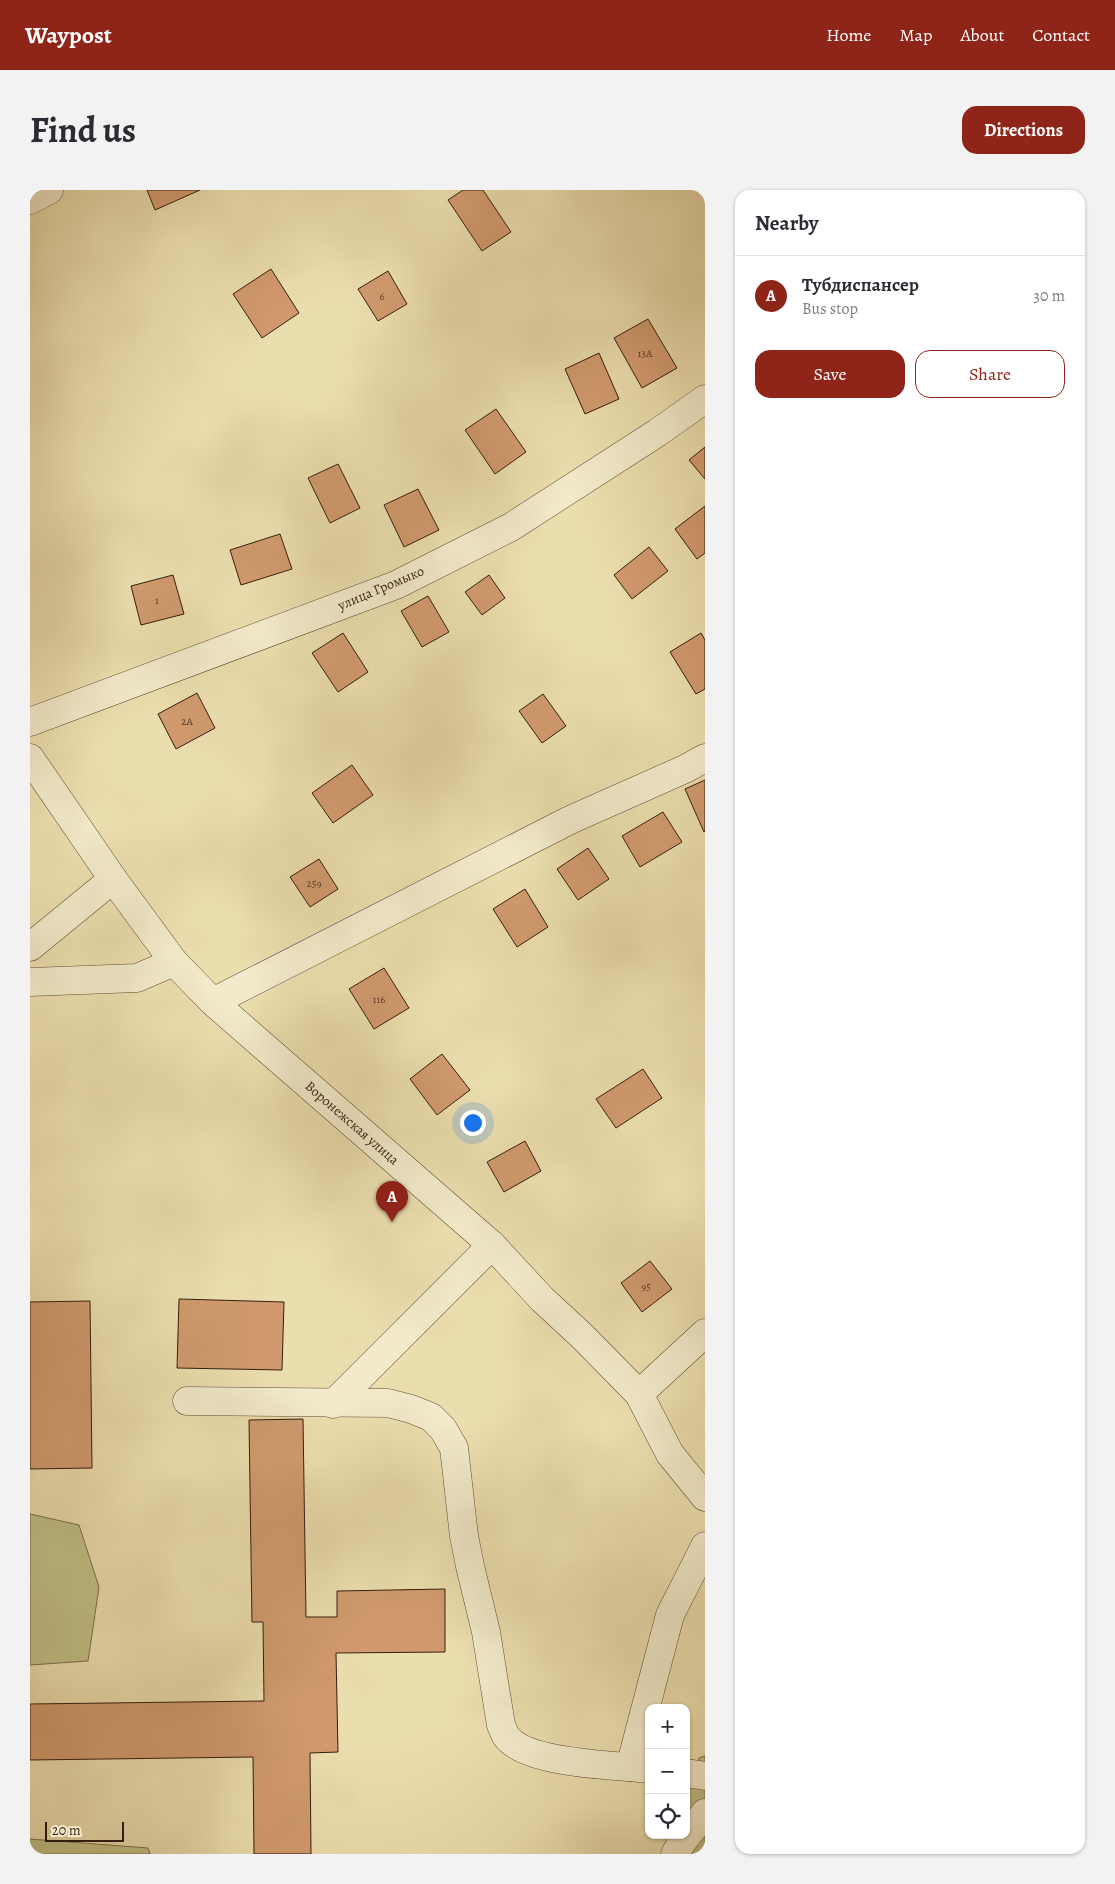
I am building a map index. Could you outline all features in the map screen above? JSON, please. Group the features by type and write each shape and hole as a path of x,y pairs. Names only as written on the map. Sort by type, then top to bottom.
{"street":[{"path":"30,200 50,190"},
{"name":"улица Громыко","path":"30,722 396,585 511,527 657,433 705,399"},
{"name":"Воронежская улица","path":"30,758 113,879 174,962 213,1002 492,1245 542,1299 582,1336 639,1394 670,1454 705,1498"},
{"path":"213,1002 570,820 685,769 705,758"},
{"path":"30,947 113,879"},
{"path":"30,982 137,978 174,962"},
{"path":"333,1404 492,1245"},
{"path":"639,1394 705,1333"},
{"path":"187,1401 388,1404 411,1409 431,1417 442,1429 454,1448 464,1536 486,1632 501,1725 507,1737 524,1750 554,1758 595,1765 639,1768 670,1616 705,1546"},
{"path":"690,1774 705,1776"},
{"path":"675,1854 705,1813"}],"shaded area":[{"path":"30,1514 79,1525 99,1587 88,1661 30,1665"},
{"path":"705,1756 705,1854 661,1854 681,1839 690,1839 690,1785 699,1758"},
{"path":"30,1839 148,1848 150,1854 30,1854"}],"building":[{"path":"147,190 200,190 155,210"},
{"path":"463,190 483,190 511,232 482,251 448,200"},
{"path":"271,269 299,313 262,338 233,294"},
{"path":"388,271 407,304 378,321 358,289"},
{"path":"648,319 677,368 642,388 614,338"},
{"path":"599,353 619,399 585,414 565,369"},
{"path":"496,409 526,452 495,474 465,430"},
{"path":"705,447 705,479 689,460"},
{"path":"338,464 360,508 330,523 308,478"},
{"path":"418,489 439,530 404,547 384,505"},
{"path":"705,506 705,553 697,559 675,529"},
{"path":"280,534 292,569 241,585 230,550"},
{"path":"649,547 668,571 632,599 614,575"},
{"path":"173,575 184,614 141,625 131,586"},
{"path":"489,575 505,598 482,615 465,592"},
{"path":"428,596 449,632 422,647 401,611"},
{"path":"343,633 368,672 338,692 312,653"},
{"path":"701,633 705,640 705,689 696,694 670,652"},
{"path":"197,693 215,728 176,749 158,714"},
{"path":"543,694 566,726 542,743 519,711"},
{"path":"352,765 373,795 333,823 312,793"},
{"path":"705,780 705,831 704,832 685,789"},
{"path":"663,812 682,842 640,867 622,836"},
{"path":"588,848 609,879 578,900 557,869"},
{"path":"319,859 338,889 310,907 290,877"},
{"path":"525,889 548,927 517,947 493,909"},
{"path":"384,968 409,1008 374,1029 349,989"},
{"path":"442,1054 470,1090 437,1115 410,1079"},
{"path":"643,1069 662,1098 616,1128 596,1099"},
{"path":"525,1141 541,1171 504,1192 487,1162"},
{"path":"650,1261 672,1289 642,1312 621,1283"},
{"path":"179,1299 284,1302 282,1370 177,1368"},
{"path":"90,1301 92,1468 30,1469 30,1302"},
{"path":"303,1419 306,1617 337,1617 337,1591 445,1589 445,1652 336,1653 338,1752 310,1753 311,1854 254,1854 253,1757 30,1760 30,1704 264,1701 263,1622 252,1622 249,1420"}],"place":[{"name":"Тубдиспансер","path":"392,1222"}]}
